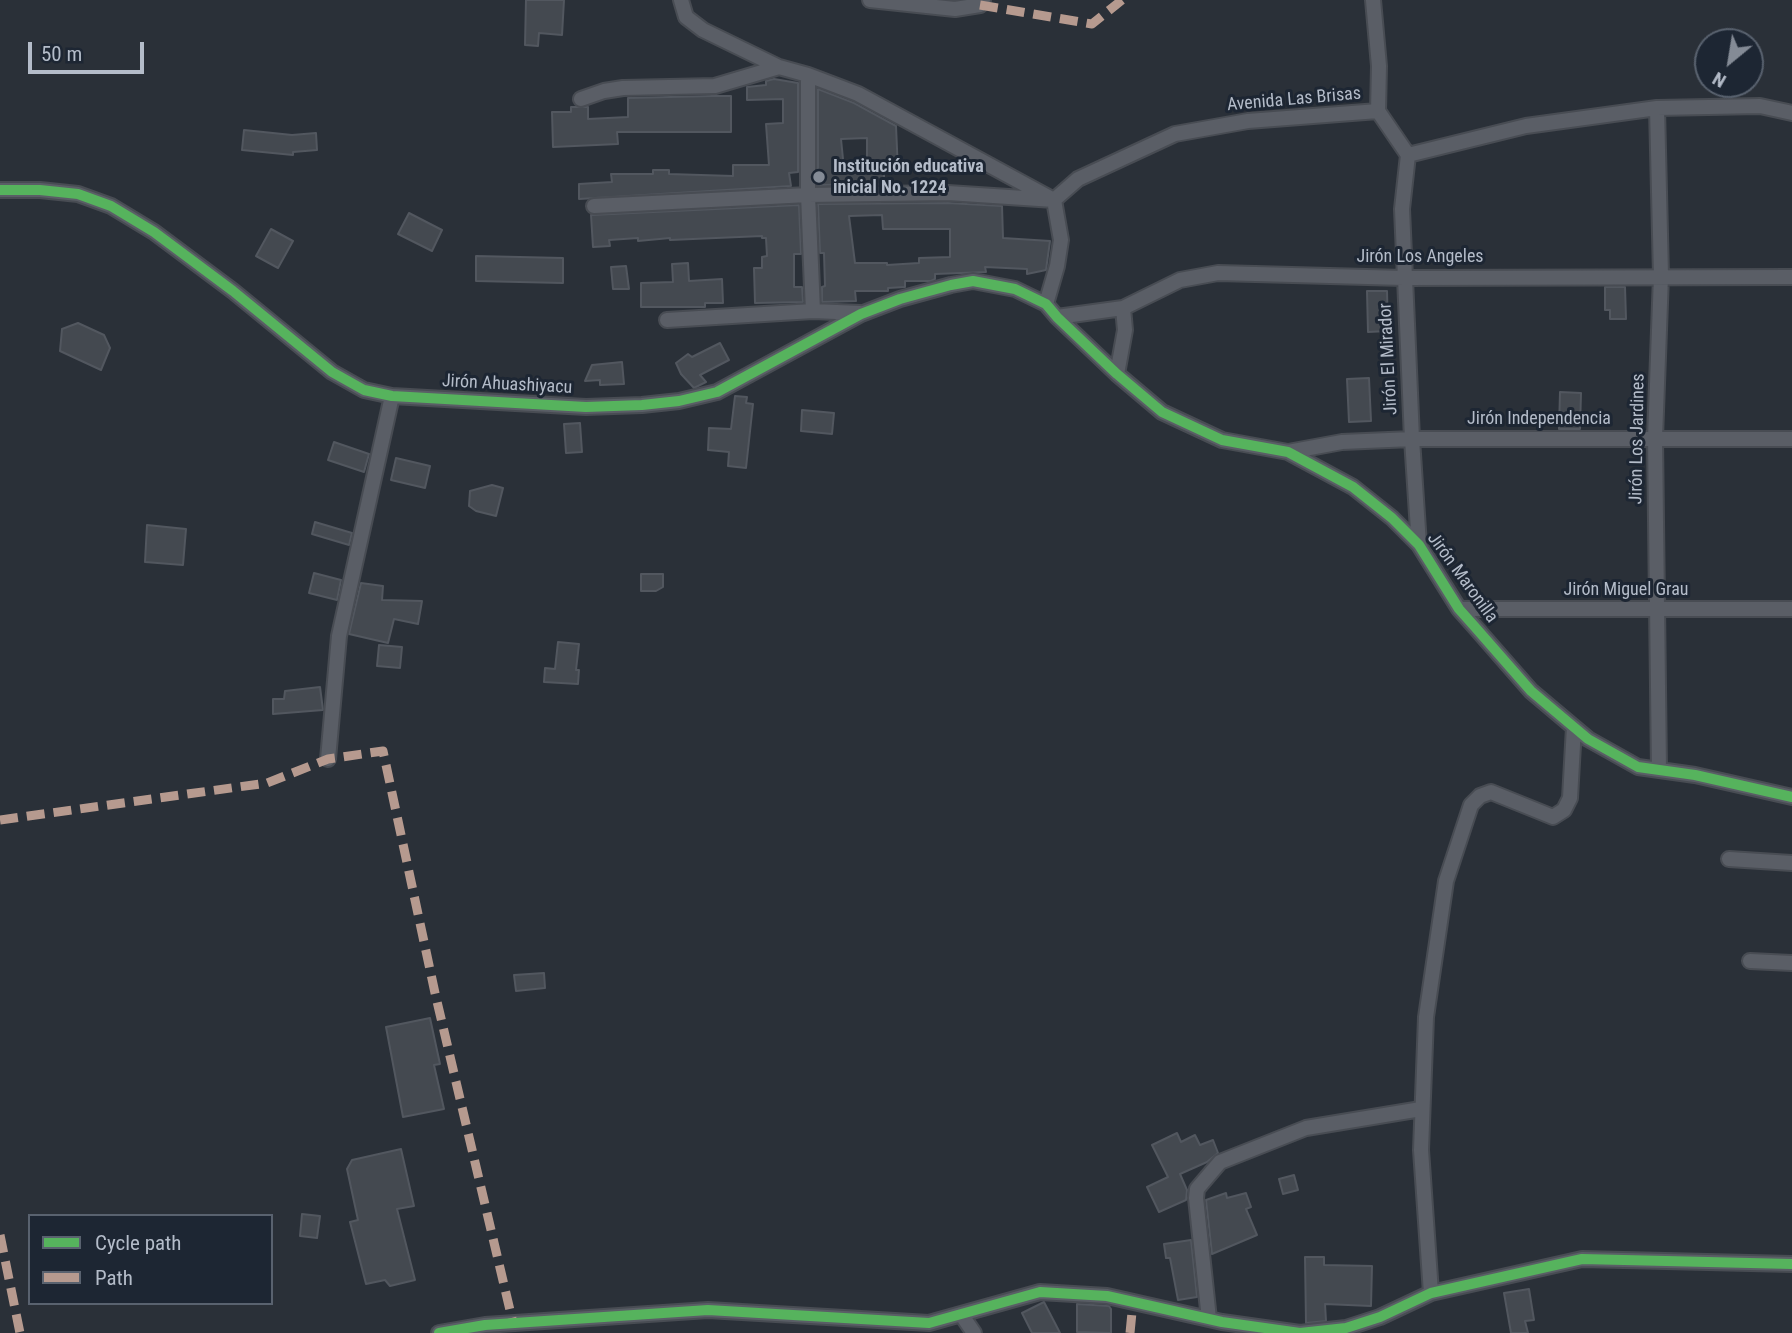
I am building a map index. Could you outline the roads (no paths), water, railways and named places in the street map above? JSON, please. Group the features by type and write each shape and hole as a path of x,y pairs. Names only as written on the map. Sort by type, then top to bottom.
{"street":[{"path":"681,0 686,17 703,30 779,67 858,94 1054,200"},
{"path":"870,0 955,9 980,5 983,0"},
{"path":"1373,0 1379,66 1378,111"},
{"path":"581,99 623,88 715,86 779,67"},
{"path":"808,75 808,195 814,311"},
{"path":"1408,156 1526,126 1657,108 1760,106 1792,113"},
{"name":"Jirón Los Jardines","path":"1657,108 1661,276 1656,438 1659,770"},
{"name":"Avenida Las Brisas","path":"1054,200 1078,179 1175,134 1248,121 1378,111 1408,156"},
{"name":"Jirón El Mirador","path":"1408,156 1402,209 1419,545"},
{"name":"Jirón Ahuashiyacu","path":"0,190 78,194 111,206 154,232 233,291 332,372 363,390 392,396 586,407 679,401 717,392 861,314 900,299 973,281 1015,289 1046,304"},
{"path":"594,206 808,195 948,193 1054,200"},
{"path":"1046,304 1061,240 1054,200"},
{"name":"Jirón Los Angeles","path":"1057,317 1123,308 1180,280 1218,273 1404,278 1792,277"},
{"name":"Jirón Maronilla","path":"1046,304 1116,374 1162,412 1222,440 1288,452 1353,487 1392,518 1419,545 1459,609 1531,691 1588,739 1638,767 1695,775 1792,797"},
{"path":"1116,374 1125,330 1123,308"},
{"path":"667,320 814,311 861,314"},
{"path":"327,758 339,636 392,396"},
{"name":"Jirón Independencia","path":"1288,452 1342,442 1412,439 1792,439"},
{"name":"Jirón Miguel Grau","path":"1459,609 1792,609"},
{"path":"1431,1293 1421,1150 1422,1109 1426,1017 1446,881 1471,805 1480,796 1491,792 1552,817 1564,810 1570,798 1574,727"},
{"path":"1729,859 1792,863"},
{"path":"1750,961 1792,963"},
{"path":"1209,1319 1196,1198 1197,1189 1220,1162 1306,1128 1422,1109"},
{"path":"439,1333 485,1325 709,1310 929,1323 1040,1292 1107,1296 1209,1319 1300,1332 1346,1328 1380,1317 1431,1293 1582,1259 1792,1264"},
{"path":"961,1314 974,1333"}],"place":[{"name":"Institución educativa inicial No. 1224","path":"819,177"}]}
